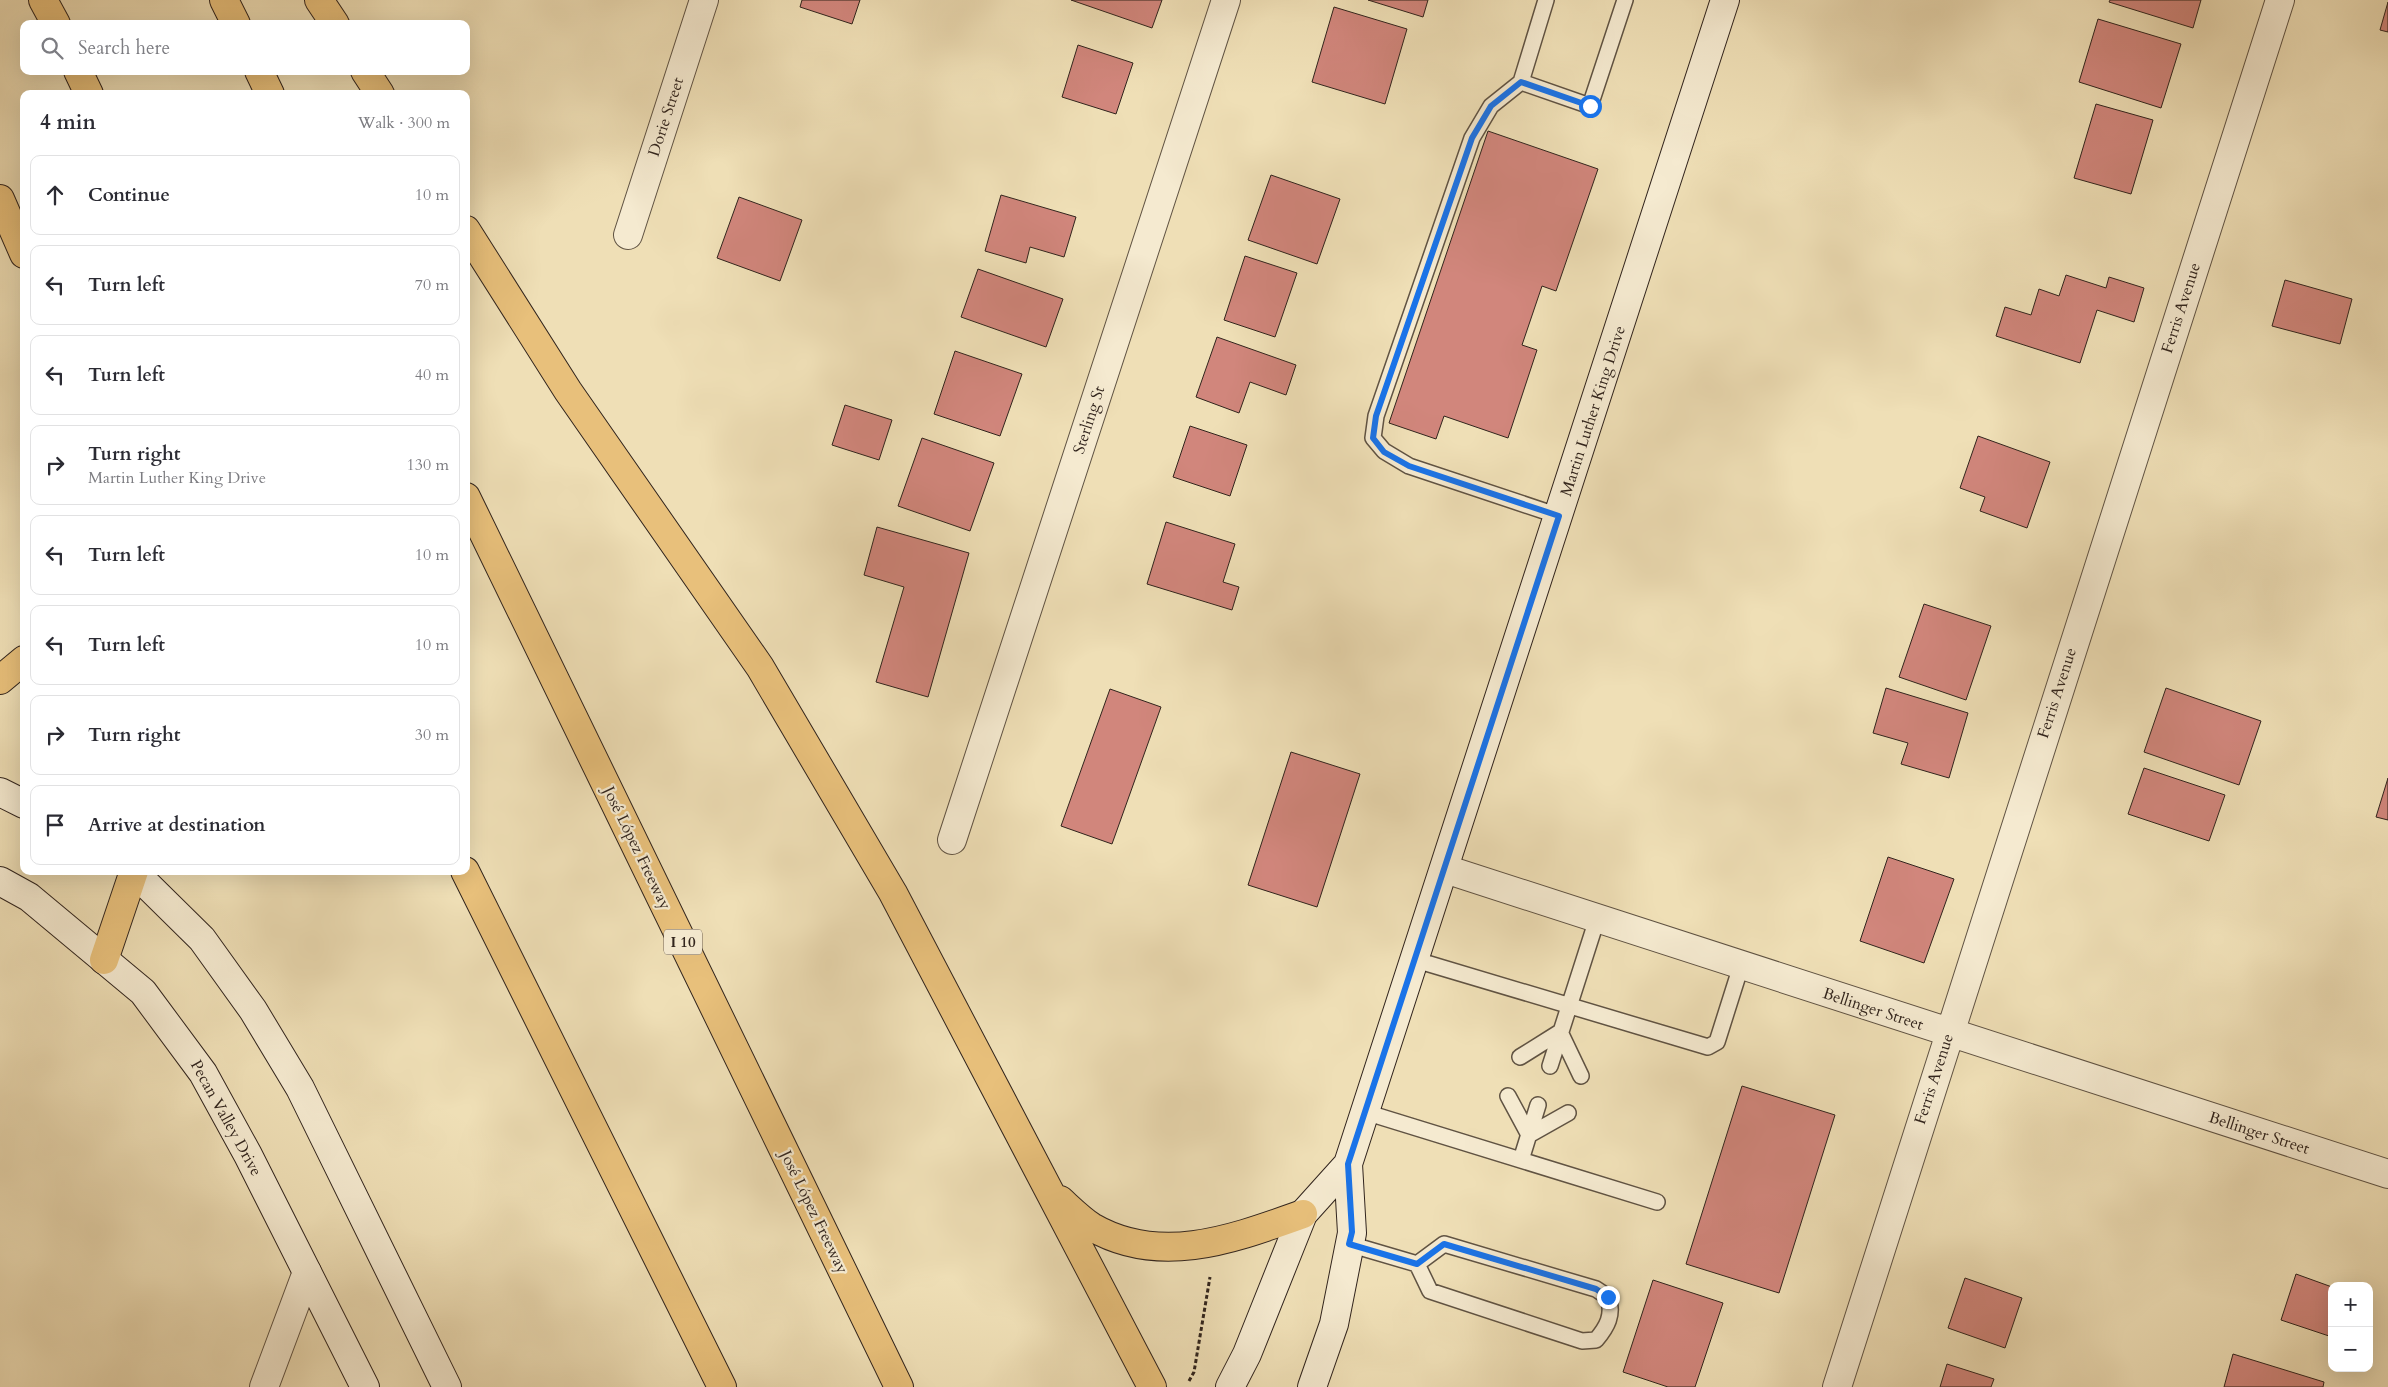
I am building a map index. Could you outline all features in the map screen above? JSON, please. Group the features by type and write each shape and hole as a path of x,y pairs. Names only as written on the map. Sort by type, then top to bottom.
{"highway":[{"path":"43,0 54,20"},
{"path":"224,0 234,20"},
{"path":"318,0 332,20"},
{"path":"80,75 87,90"},
{"path":"261,75 268,90"},
{"path":"368,75 377,90"},
{"path":"0,199 20,245"},
{"path":"470,236 568,391 760,667 893,893 1152,1387"},
{"name":"José López Freeway","path":"470,506 899,1387"},
{"path":"0,680 20,663"},
{"path":"104,960 133,875"},
{"path":"467,875 722,1387"},
{"path":"1051,1194 1092,1227 1132,1243 1164,1246 1209,1244 1303,1214"}],"street":[{"name":"Dorie Street","path":"628,234 704,0"},
{"name":"Sterling St","path":"952,840 1226,0"},
{"name":"Martin Luther King Drive","path":"1312,1387 1334,1324 1352,1232 1348,1164 1416,960 1725,0"},
{"name":"Ferris Avenue","path":"1836,1387 2280,0"},
{"path":"0,792 20,802"},
{"name":"Bellinger Street","path":"1445,869 2388,1174"},
{"path":"138,875 202,939 253,1010 300,1088 447,1387"},
{"name":"Pecan Valley Drive","path":"0,880 29,897 142,992 203,1073 365,1387"},
{"name":"Martin Luther King Drive","path":"1230,1387 1247,1354 1303,1214 1348,1164"},
{"path":"264,1387 307,1272"}],"lane":[{"path":"1546,0 1521,82 1491,106 1472,138 1376,416 1373,438 1384,452 1409,466 1559,516"},
{"path":"1521,82 1590,106 1625,0"},
{"path":"1550,1066 1597,919"},
{"path":"1416,960 1708,1047 1717,1042 1742,966"},
{"path":"1520,1057 1560,1032"},
{"path":"1560,1032 1581,1076"},
{"path":"1508,1096 1529,1135"},
{"path":"1521,1160 1538,1105"},
{"path":"1365,1112 1656,1202"},
{"path":"1529,1135 1568,1113"},
{"path":"1349,1244 1417,1264 1430,1290 1582,1341 1596,1340 1606,1328 1612,1309 1608,1297 1596,1289 1444,1244 1417,1264"}],"path":[{"path":"1189,1380 1194,1372 1210,1276"}],"building":[{"path":"802,0 860,0 852,24 800,7"},
{"path":"1071,0 1162,0 1152,28"},
{"path":"1368,0 1428,0 1423,17"},
{"path":"2110,0 2201,0 2193,28 2109,2"},
{"path":"2388,2 2388,32 2380,30"},
{"path":"1334,7 1407,29 1385,104 1312,82"},
{"path":"2098,19 2181,44 2161,108 2079,82"},
{"path":"1078,45 1133,63 1116,114 1062,97"},
{"path":"2096,104 2153,120 2131,194 2074,178"},
{"path":"1488,131 1598,169 1556,291 1542,286 1522,345 1537,350 1508,438 1444,416 1436,439 1389,423"},
{"path":"1271,175 1340,199 1317,264 1248,240"},
{"path":"1001,195 1076,217 1064,257 1030,247 1026,263 985,251"},
{"path":"739,197 802,220 780,281 717,258"},
{"path":"1245,256 1297,273 1275,337 1224,320"},
{"path":"978,269 1063,299 1046,347 961,317"},
{"path":"2066,275 2106,288 2109,277 2144,288 2134,322 2097,310 2080,363 1996,336 2005,307 2031,315 2039,289 2059,296"},
{"path":"2285,280 2352,299 2340,344 2272,326"},
{"path":"1217,337 1296,365 1286,395 1250,382 1239,413 1196,397"},
{"path":"955,351 1022,374 1000,436 934,414"},
{"path":"845,405 892,420 879,460 832,445"},
{"path":"1190,426 1247,445 1230,496 1173,477"},
{"path":"1978,436 2050,462 2027,528 1980,511 1985,497 1960,488"},
{"path":"922,438 994,463 970,531 898,506"},
{"path":"1166,522 1235,544 1223,582 1239,587 1232,610 1147,584"},
{"path":"877,527 969,553 928,697 876,682 904,587 864,575"},
{"path":"1924,604 1991,626 1966,700 1899,677"},
{"path":"1886,688 1968,713 1949,778 1901,764 1908,743 1873,733"},
{"path":"2166,688 2261,721 2239,785 2144,752"},
{"path":"1110,689 1161,707 1112,844 1061,826"},
{"path":"1291,752 1360,774 1317,907 1248,885"},
{"path":"2144,768 2225,795 2209,841 2128,814"},
{"path":"2388,778 2388,820 2376,817"},
{"path":"1888,857 1954,879 1924,963 1860,941"},
{"path":"1742,1086 1835,1115 1779,1293 1686,1264"},
{"path":"2296,1274 2328,1286 2328,1336 2281,1320"},
{"path":"1965,1278 2022,1298 2005,1348 1948,1328"},
{"path":"1653,1280 1723,1303 1695,1387 1668,1387 1623,1372"},
{"path":"2233,1354 2324,1382 2323,1387 2224,1387"},
{"path":"1947,1364 1994,1379 1991,1387 1940,1387"}],"route":[{"path":"1590,106 1521,82 1491,106 1472,138 1376,416 1373,438 1384,452 1409,466 1559,516 1348,1164 1352,1232 1349,1244 1417,1264 1444,1244 1596,1289 1608,1297"}]}
